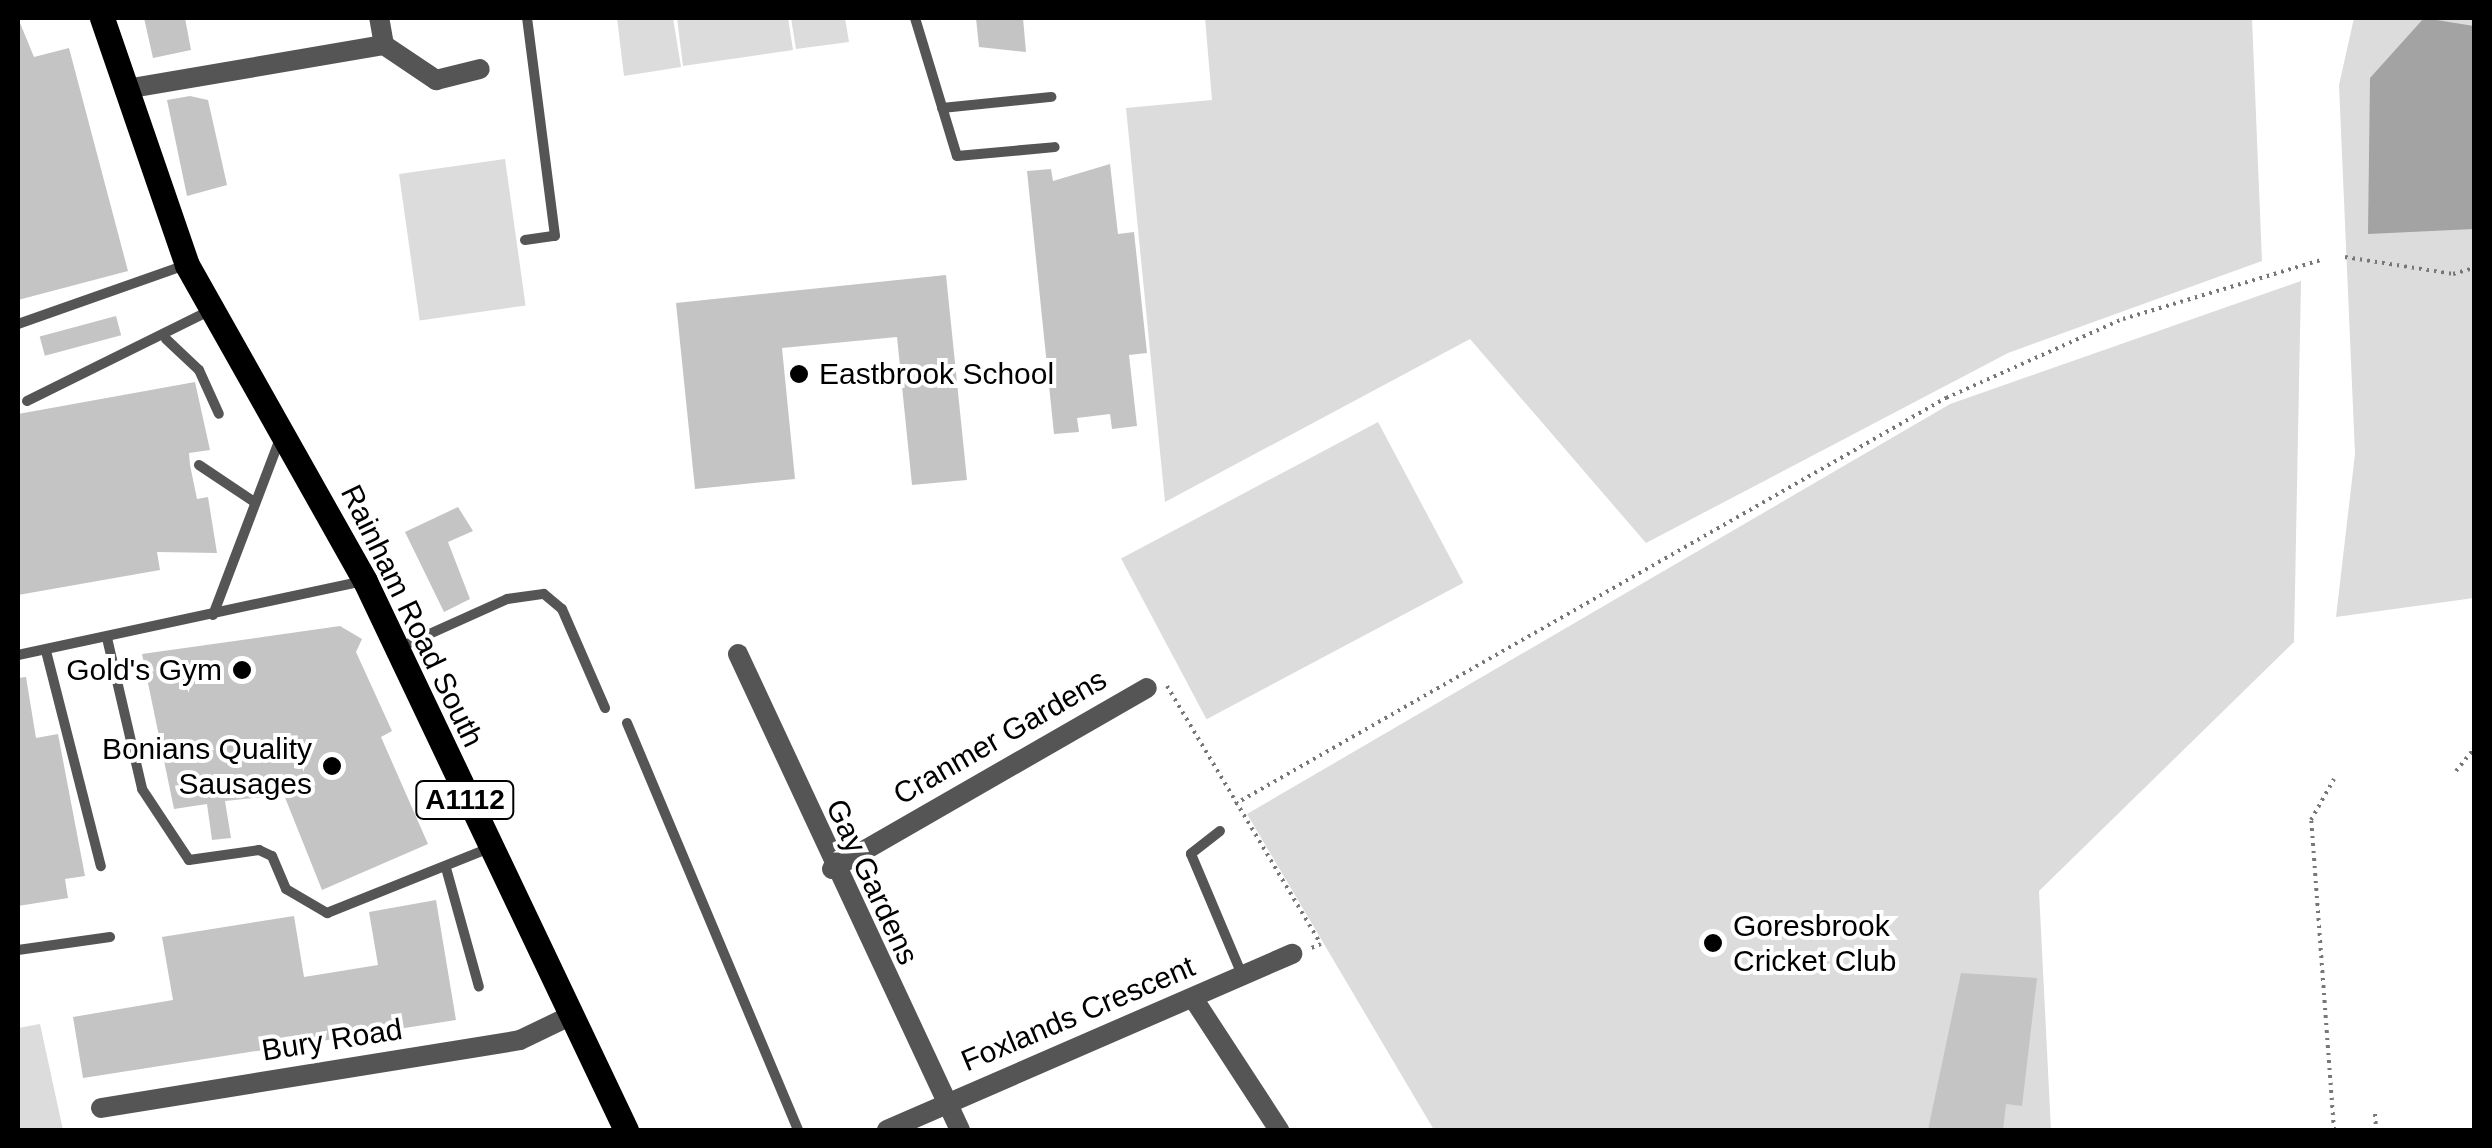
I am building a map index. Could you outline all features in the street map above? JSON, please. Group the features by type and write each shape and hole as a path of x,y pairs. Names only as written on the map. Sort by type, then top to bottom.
{"main road":[{"name":"Rainham Road South","path":"102,18 187,265 366,581 568,1018 626,1130"}],"street":[{"path":"378,18 384,45 436,80 480,69"},
{"path":"126,89 384,45"},
{"name":"Gay Gardens","path":"738,654 832,869 943,1105 960,1130"},
{"name":"Cranmer Gardens","path":"832,869 1146,688"},
{"name":"Foxlands Crescent","path":"887,1130 1292,954"},
{"path":"1193,998 1279,1130"},
{"name":"Bury Road","path":"101,1108 520,1040 568,1018"}],"lane":[{"path":"525,240 555,236 527,18"},
{"path":"915,18 956,156 1055,147"},
{"path":"942,108 1051,97"},
{"path":"18,324 187,265"},
{"path":"27,401 166,339 214,309"},
{"path":"166,339 199,370 219,414"},
{"path":"212,615 282,432"},
{"path":"199,465 253,501"},
{"path":"18,655 366,581"},
{"path":"395,650 507,598 544,594 562,608 605,708"},
{"path":"107,638 142,789 189,860 259,850 272,856 286,888 327,912 488,849"},
{"path":"46,651 100,866"},
{"path":"627,723 798,1130"},
{"path":"1220,831 1191,854 1242,976"},
{"path":"446,868 479,987"},
{"path":"18,950 110,937"}],"path":[{"path":"2345,257 2453,274 2474,268"},
{"path":"1235,804 1946,398 2123,320 2321,260"},
{"path":"1146,688 1162,678 1320,944 1292,954"},
{"path":"2456,771 2474,749"},
{"path":"2334,779 2311,820 2334,1130"},
{"path":"2376,1114 2376,1130"}],"shaded area":[{"path":"617,18 673,18 681,67 624,76"},
{"path":"677,18 788,18 793,50 683,66"},
{"path":"791,18 845,18 849,42 796,49"},
{"path":"1205,18 2252,18 2262,261 2008,353 1646,543 1470,339 1165,502 1126,108 1212,100"},
{"path":"2354,18 2474,18 2474,598 2336,617 2355,454 2339,85"},
{"path":"2424,18 2474,26 2474,229 2368,234 2370,78"},
{"path":"505,159 526,306 420,320 399,174"},
{"path":"2301,281 2294,642 2039,891 2051,1130 1434,1130 1247,814 1950,404"},
{"path":"1378,422 1463,583 1207,719 1121,559"},
{"path":"40,1024 63,1130 18,1130 18,1028"}],"building":[{"path":"18,18 34,57 69,48 128,271 18,300"},
{"path":"144,18 185,18 191,50 153,58"},
{"path":"976,18 1023,18 1026,52 979,47"},
{"path":"190,96 208,100 227,185 187,196 167,100"},
{"path":"1110,164 1118,234 1134,232 1147,353 1129,355 1137,426 1112,429 1110,414 1077,418 1079,432 1054,434 1027,171 1051,169 1053,181"},
{"path":"946,275 967,480 912,485 897,337 782,348 795,479 695,489 676,303"},
{"path":"116,316 121,335 45,356 40,336"},
{"path":"195,382 210,450 189,453 190,465 197,499 208,497 217,553 157,552 160,570 18,595 18,414"},
{"path":"458,507 473,531 448,542 470,599 444,612 405,532"},
{"path":"340,626 362,639 356,652 392,731 381,737 428,844 322,890 284,795 225,801 231,838 212,840 207,804 174,809 142,654"},
{"path":"26,677 36,738 58,734 85,876 65,879 68,898 18,906 18,678"},
{"path":"436,900 456,1020 83,1078 73,1017 173,1000 162,937 294,916 304,977 378,965 369,912"},
{"path":"1961,973 2037,978 2022,1106 2006,1104 2003,1130 1928,1130"}],"place":[{"name":"Eastbrook School","path":"799,374"},
{"name":"Gold's Gym","path":"242,670"},
{"name":"Bonians Quality Sausages","path":"332,766"},
{"name":"Goresbrook Cricket Club","path":"1713,943"}]}
